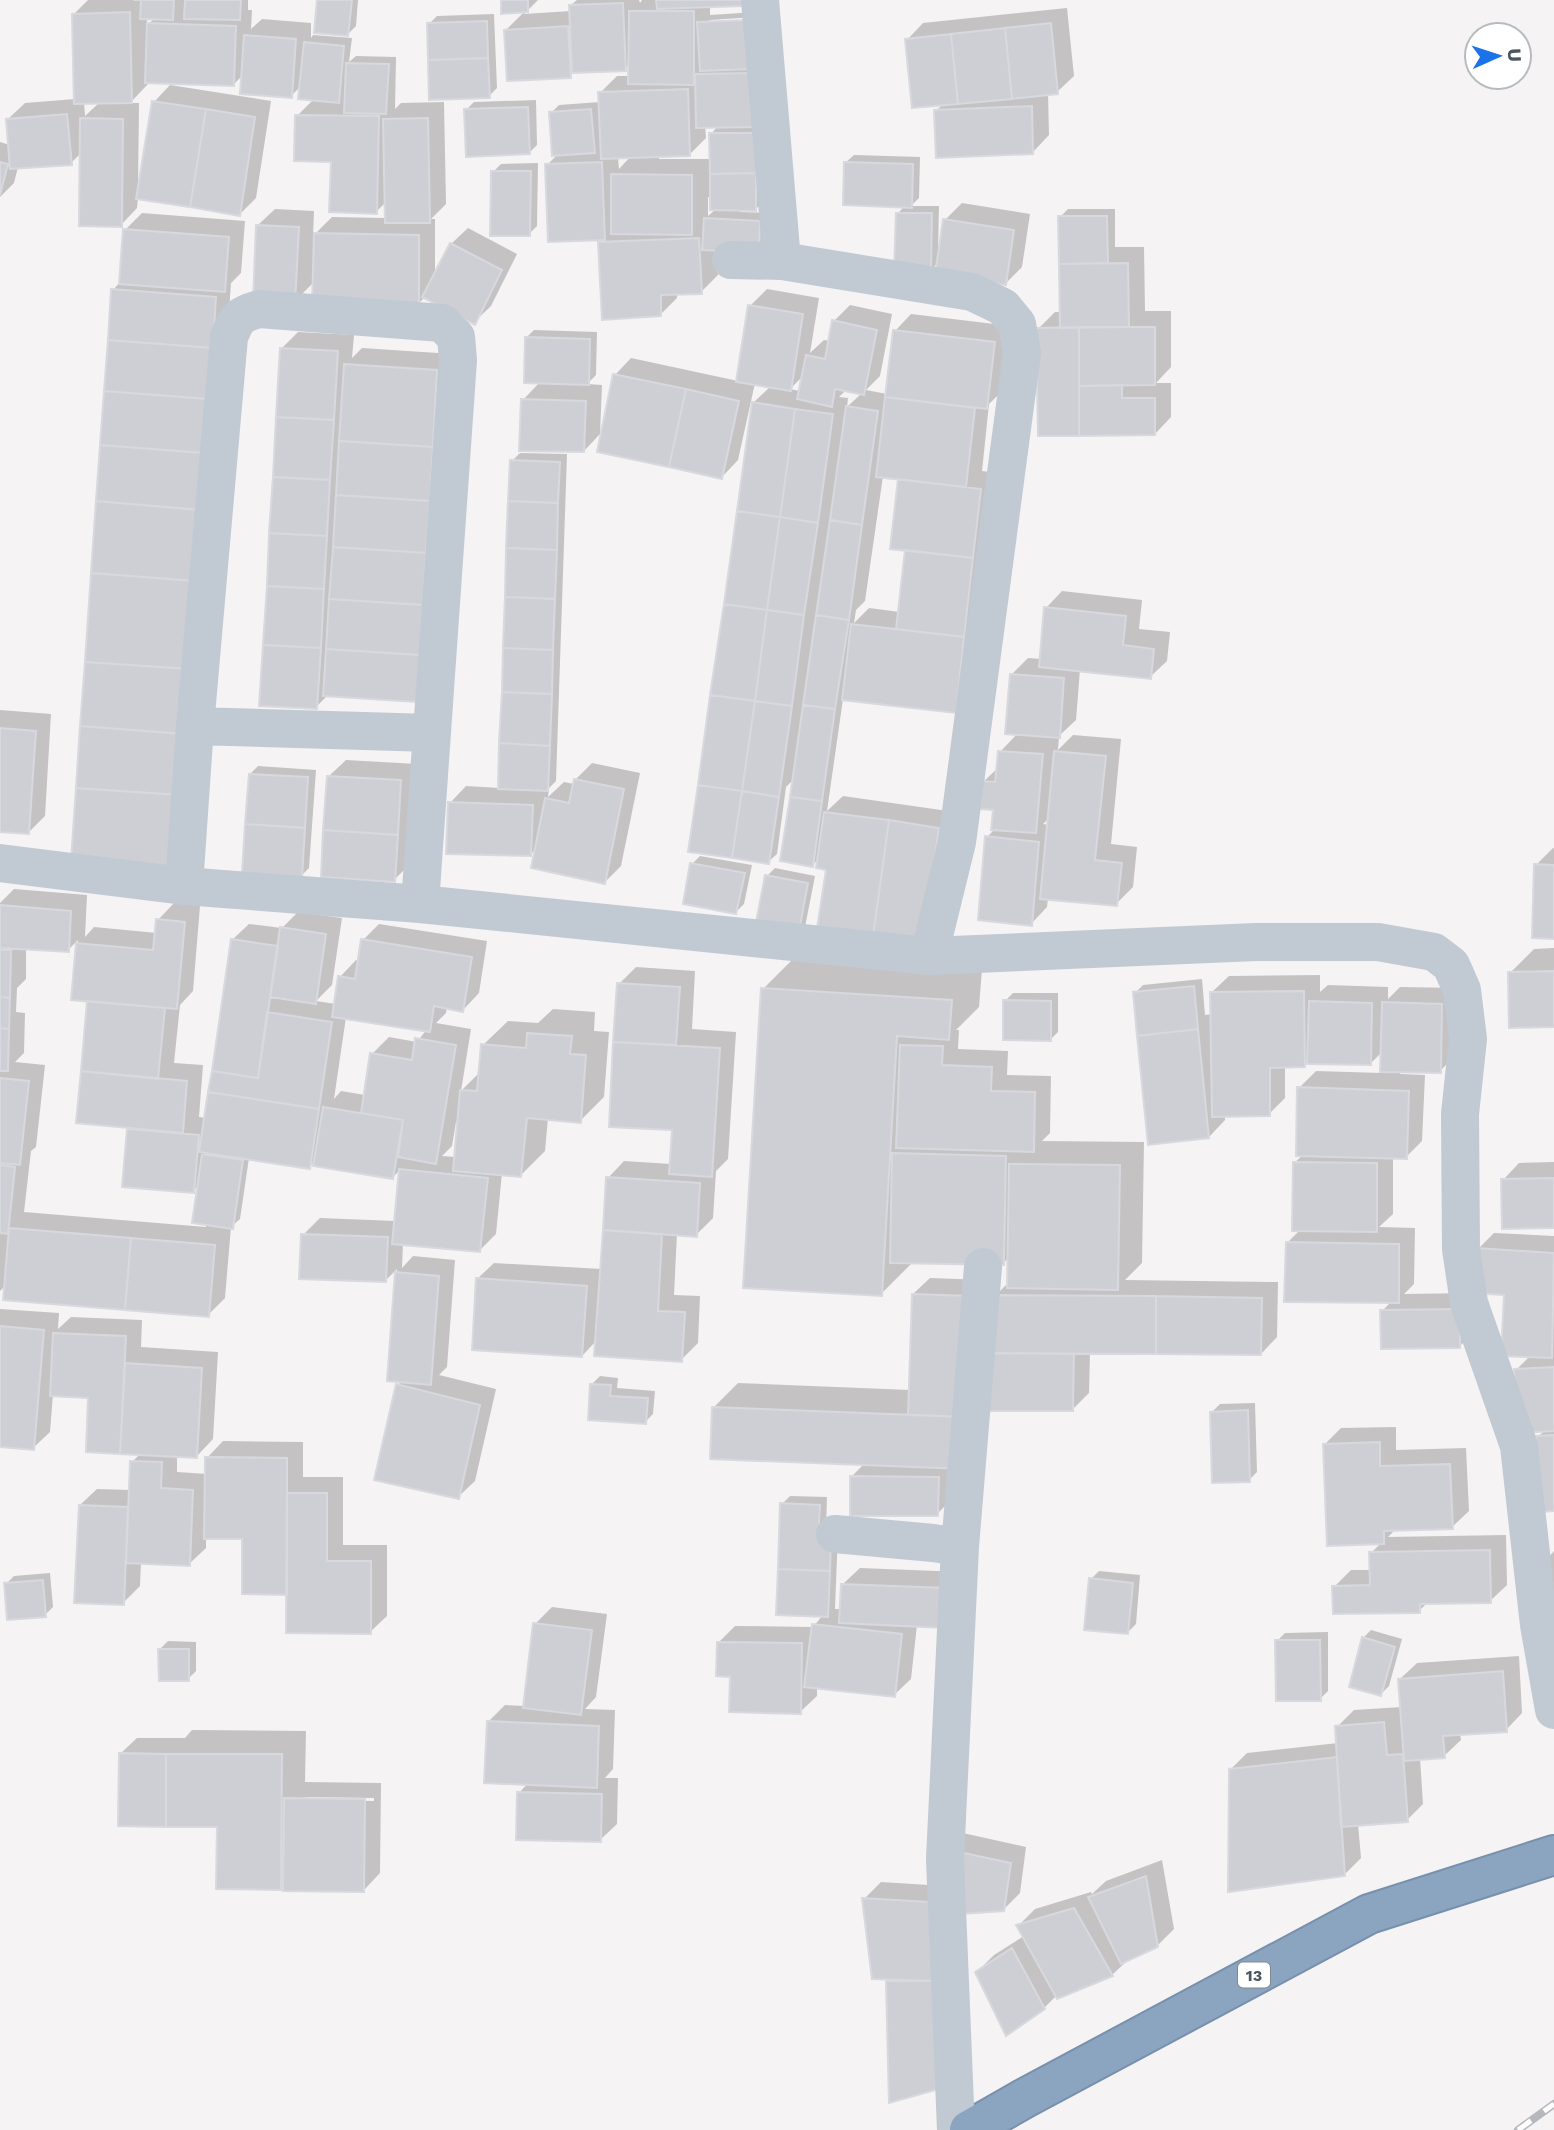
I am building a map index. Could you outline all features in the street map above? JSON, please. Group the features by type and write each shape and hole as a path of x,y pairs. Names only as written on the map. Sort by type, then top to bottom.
{"highway":[{"name":"13","path":"969,2130 1369,1914 1554,1855"}],"street":[{"path":"760,0 782,261"},
{"path":"732,260 782,261 972,292 1003,307 1017,324 1022,353 959,828 929,956"},
{"path":"184,886 195,726 229,337 236,320 244,313 259,309 442,323 456,337 458,360 420,904"},
{"path":"195,726 430,733"},
{"path":"0,863 184,886 420,904 929,956 1256,942 1378,942 1434,952 1451,965 1462,990 1468,1039 1460,1114 1461,1249 1469,1303 1519,1446 1539,1625 1554,1710"},
{"path":"957,2130 945,1859 960,1547 983,1267"},
{"path":"835,1534 960,1547"}],"building":[{"path":"141,0 174,0 173,20 140,19"},
{"path":"185,0 241,0 240,20 184,19"},
{"path":"317,0 352,0 348,36 314,33"},
{"path":"501,0 528,0 528,12 501,14"},
{"path":"656,0 742,0 742,6 657,9"},
{"path":"623,3 626,71 572,73 569,5"},
{"path":"629,11 694,11 694,85 628,84"},
{"path":"130,12 132,103 74,104 72,14"},
{"path":"748,20 751,69 700,71 697,22"},
{"path":"487,21 488,58 428,60 427,23"},
{"path":"147,23 236,26 234,86 145,83"},
{"path":"1051,23 1058,94 1012,99 1005,28"},
{"path":"568,26 571,78 507,81 504,30"},
{"path":"1005,28 1012,99 958,104 951,34"},
{"path":"951,34 958,104 912,108 905,39"},
{"path":"244,35 296,39 292,98 240,94"},
{"path":"304,42 344,46 339,103 298,99"},
{"path":"488,58 490,98 429,100 428,60"},
{"path":"346,63 389,64 386,114 344,113"},
{"path":"754,73 756,127 696,128 695,74"},
{"path":"688,89 690,156 601,159 598,92"},
{"path":"152,101 206,109 190,207 136,199"},
{"path":"1032,106 1033,154 936,158 934,110"},
{"path":"528,107 530,154 466,157 464,109"},
{"path":"206,109 255,117 240,216 190,207"},
{"path":"591,109 595,153 552,156 549,112"},
{"path":"67,114 72,165 10,169 6,119"},
{"path":"295,115 379,116 377,214 329,212 331,162 294,161"},
{"path":"80,118 123,119 122,227 79,226"},
{"path":"428,118 430,223 385,223 383,119"},
{"path":"709,133 756,133 756,173 710,174"},
{"path":"0,162 8,164 0,195"},
{"path":"602,162 605,240 548,242 545,164"},
{"path":"844,162 913,164 912,208 843,205"},
{"path":"491,171 531,171 530,236 490,236"},
{"path":"756,173 756,211 710,210 710,174"},
{"path":"611,174 692,175 692,235 611,234"},
{"path":"896,213 932,213 931,272 894,271"},
{"path":"1058,216 1107,216 1108,263 1059,264"},
{"path":"704,218 760,221 759,253 702,250"},
{"path":"943,219 1014,230 1006,285 935,275"},
{"path":"256,225 299,227 295,304 253,302"},
{"path":"123,229 229,237 225,292 119,284"},
{"path":"314,233 419,235 419,306 312,304"},
{"path":"699,238 702,294 661,295 661,316 602,320 598,242"},
{"path":"450,243 502,270 475,325 422,297"},
{"path":"1128,263 1129,327 1060,328 1059,264"},
{"path":"111,289 216,297 213,348 108,340"},
{"path":"748,305 803,314 791,391 736,382"},
{"path":"832,320 877,330 864,395 835,389 832,407 797,399 806,355 825,359"},
{"path":"1079,327 1155,327 1155,385 1079,386"},
{"path":"1079,327 1079,436 1038,436 1036,328"},
{"path":"893,330 995,342 987,409 885,397"},
{"path":"525,337 590,339 589,385 524,383"},
{"path":"108,340 213,348 208,399 104,391"},
{"path":"280,348 338,351 334,420 276,417"},
{"path":"344,364 437,370 433,447 339,441"},
{"path":"613,374 686,389 669,467 597,452"},
{"path":"1122,385 1122,398 1155,398 1155,435 1079,436 1079,386"},
{"path":"686,389 739,401 722,479 669,467"},
{"path":"104,391 208,399 204,453 100,445"},
{"path":"885,397 975,408 966,487 876,477"},
{"path":"521,399 586,401 584,452 519,451"},
{"path":"752,402 795,409 780,517 737,511"},
{"path":"846,406 878,411 862,525 830,520"},
{"path":"795,409 833,414 818,523 780,517"},
{"path":"276,417 334,420 330,480 273,477"},
{"path":"339,441 433,447 430,501 336,495"},
{"path":"100,445 204,453 200,510 96,501"},
{"path":"510,460 560,462 558,503 508,501"},
{"path":"273,477 330,480 327,536 269,533"},
{"path":"898,479 981,489 973,558 890,549"},
{"path":"336,495 430,501 426,553 333,547"},
{"path":"96,501 200,510 195,581 91,573"},
{"path":"508,501 558,503 557,550 506,548"},
{"path":"737,511 780,517 767,610 724,604"},
{"path":"780,517 818,523 804,615 767,610"},
{"path":"830,520 862,525 849,620 816,615"},
{"path":"269,533 327,536 324,589 267,586"},
{"path":"333,547 426,553 423,605 329,599"},
{"path":"506,548 557,550 555,599 505,597"},
{"path":"905,550 973,558 964,637 896,629"},
{"path":"91,573 195,581 190,669 85,662"},
{"path":"267,586 324,589 321,648 263,645"},
{"path":"505,597 555,599 553,650 503,648"},
{"path":"329,599 423,605 420,655 326,649"},
{"path":"724,604 767,610 755,701 710,695"},
{"path":"1044,607 1126,616 1123,645 1154,649 1151,679 1039,667"},
{"path":"767,610 804,615 792,706 755,701"},
{"path":"816,615 849,620 835,709 803,705"},
{"path":"851,624 964,637 956,713 842,700"},
{"path":"263,645 321,648 317,709 259,706"},
{"path":"503,648 553,650 552,694 502,692"},
{"path":"326,649 420,655 417,702 323,696"},
{"path":"85,662 190,669 184,734 80,726"},
{"path":"1010,674 1064,678 1060,738 1005,734"},
{"path":"502,692 552,694 550,746 499,743"},
{"path":"710,695 755,701 742,791 698,785"},
{"path":"755,701 792,706 779,797 742,791"},
{"path":"803,705 835,709 822,801 790,797"},
{"path":"80,726 184,734 180,795 76,788"},
{"path":"0,728 36,731 29,834 0,832"},
{"path":"499,743 550,746 548,791 498,789"},
{"path":"998,751 1043,754 1036,833 991,830 993,810 980,809 982,781 995,782"},
{"path":"1054,751 1106,756 1095,860 1122,863 1117,906 1040,899"},
{"path":"249,774 308,777 305,828 245,824"},
{"path":"327,776 401,780 398,835 323,830"},
{"path":"574,779 624,789 605,884 531,868 545,798 569,803"},
{"path":"698,785 742,791 732,858 688,852"},
{"path":"76,788 180,795 175,868 71,860"},
{"path":"742,791 779,797 769,864 732,858"},
{"path":"790,797 822,801 813,867 780,861"},
{"path":"448,802 533,805 531,856 446,854"},
{"path":"824,812 889,820 872,944 816,935 826,870 816,868"},
{"path":"889,820 939,828 921,951 872,944"},
{"path":"245,824 305,828 302,878 242,873"},
{"path":"323,830 398,835 395,882 321,877"},
{"path":"985,836 1039,842 1032,926 978,920"},
{"path":"690,863 745,873 736,914 683,904"},
{"path":"1534,864 1554,865 1554,939 1532,938"},
{"path":"765,875 808,883 797,942 754,933"},
{"path":"0,905 71,911 69,952 0,948"},
{"path":"156,919 185,922 177,1009 71,1000 76,943 153,950"},
{"path":"280,927 326,934 316,1004 270,997"},
{"path":"231,939 278,946 258,1078 212,1071"},
{"path":"361,939 472,957 463,1012 434,1006 430,1032 332,1017 338,976 355,979"},
{"path":"0,950 11,950 10,998 0,997"},
{"path":"1554,971 1554,1027 1509,1028 1508,972"},
{"path":"617,983 680,987 676,1045 613,1042"},
{"path":"1194,986 1198,1029 1137,1036 1133,992"},
{"path":"761,988 952,1000 949,1040 897,1036 882,1296 743,1288"},
{"path":"1304,991 1305,1067 1270,1068 1270,1116 1212,1117 1210,992"},
{"path":"0,997 10,998 9,1029 0,1028"},
{"path":"1003,1000 1051,1001 1051,1041 1003,1040"},
{"path":"87,1001 165,1008 158,1079 81,1071"},
{"path":"1309,1001 1372,1003 1371,1065 1307,1064"},
{"path":"1382,1002 1442,1004 1441,1073 1380,1072"},
{"path":"267,1012 332,1022 319,1109 208,1092 212,1071 258,1078"},
{"path":"0,1028 9,1029 8,1071 0,1071"},
{"path":"1198,1029 1209,1138 1148,1145 1137,1036"},
{"path":"527,1033 572,1036 570,1054 586,1055 581,1123 527,1118 521,1177 453,1171 460,1090 477,1091 481,1044 526,1048"},
{"path":"415,1038 456,1045 436,1164 398,1157 403,1120 361,1113 370,1053 412,1060"},
{"path":"613,1042 720,1048 712,1177 669,1174 672,1130 609,1127"},
{"path":"900,1045 943,1046 942,1065 992,1067 991,1091 1035,1092 1034,1152 896,1148"},
{"path":"81,1071 187,1081 183,1133 76,1123"},
{"path":"0,1078 29,1081 20,1165 0,1163"},
{"path":"1297,1087 1409,1091 1407,1159 1296,1156"},
{"path":"208,1092 319,1109 310,1169 199,1152"},
{"path":"323,1107 403,1120 393,1179 313,1166"},
{"path":"127,1129 199,1135 194,1193 122,1187"},
{"path":"892,1153 1006,1156 1004,1265 890,1263"},
{"path":"202,1154 243,1160 233,1229 192,1223"},
{"path":"1293,1162 1377,1163 1377,1232 1292,1231"},
{"path":"1009,1164 1120,1165 1118,1290 1007,1288"},
{"path":"0,1165 15,1167 8,1234 0,1233"},
{"path":"399,1169 488,1178 480,1252 392,1244"},
{"path":"606,1177 700,1183 697,1237 603,1230"},
{"path":"1554,1178 1554,1228 1502,1229 1501,1179"},
{"path":"9,1228 131,1238 125,1310 3,1300"},
{"path":"603,1230 662,1234 658,1311 685,1312 682,1362 594,1356"},
{"path":"301,1234 388,1237 386,1282 299,1279"},
{"path":"131,1238 215,1245 209,1317 125,1310"},
{"path":"1286,1242 1399,1244 1399,1303 1284,1302"},
{"path":"1476,1248 1554,1253 1552,1358 1501,1356 1504,1295 1473,1293"},
{"path":"395,1272 439,1276 431,1385 387,1381"},
{"path":"476,1278 587,1286 582,1357 472,1350"},
{"path":"912,1294 971,1296 966,1417 908,1415"},
{"path":"993,1295 1156,1296 1156,1354 993,1353"},
{"path":"1156,1296 1262,1298 1261,1355 1156,1354"},
{"path":"1460,1309 1460,1348 1381,1349 1380,1310"},
{"path":"0,1326 44,1330 34,1450 0,1447"},
{"path":"53,1333 126,1336 120,1454 86,1452 88,1398 50,1396"},
{"path":"982,1353 1074,1354 1073,1411 982,1411"},
{"path":"125,1363 202,1368 197,1458 120,1454"},
{"path":"1554,1367 1554,1431 1518,1433 1514,1369"},
{"path":"396,1384 480,1405 459,1499 374,1480"},
{"path":"590,1384 611,1385 610,1396 648,1398 646,1424 588,1420"},
{"path":"712,1407 966,1417 963,1469 710,1459"},
{"path":"1248,1410 1250,1482 1212,1483 1210,1412"},
{"path":"1554,1435 1554,1511 1542,1512 1536,1436"},
{"path":"1380,1442 1380,1466 1450,1464 1453,1529 1384,1531 1384,1544 1327,1546 1323,1444"},
{"path":"205,1457 287,1458 287,1595 242,1594 242,1539 204,1539"},
{"path":"130,1461 162,1462 161,1488 193,1490 190,1566 126,1563"},
{"path":"850,1476 939,1477 938,1516 850,1516"},
{"path":"287,1493 327,1493 327,1561 371,1561 371,1634 286,1633"},
{"path":"780,1503 820,1505 818,1539 831,1539 830,1571 778,1569"},
{"path":"79,1505 128,1507 124,1605 74,1603"},
{"path":"1490,1550 1491,1603 1420,1604 1420,1613 1333,1614 1332,1586 1370,1585 1369,1552"},
{"path":"778,1569 830,1571 828,1617 776,1615"},
{"path":"1089,1578 1133,1583 1128,1634 1084,1630"},
{"path":"43,1580 46,1617 7,1620 4,1583"},
{"path":"841,1584 946,1588 944,1628 839,1623"},
{"path":"533,1623 592,1630 581,1715 523,1708"},
{"path":"812,1624 902,1634 895,1697 804,1687"},
{"path":"1362,1637 1395,1647 1381,1696 1349,1687"},
{"path":"1275,1640 1320,1640 1321,1701 1276,1701"},
{"path":"717,1642 802,1643 801,1714 729,1712 730,1677 716,1676"},
{"path":"158,1649 189,1649 189,1681 159,1681"},
{"path":"1503,1671 1507,1732 1443,1736 1445,1758 1404,1761 1398,1679"},
{"path":"487,1721 599,1726 597,1788 484,1783"},
{"path":"1384,1722 1387,1755 1403,1754 1408,1822 1341,1827 1335,1726"},
{"path":"119,1753 166,1754 166,1827 118,1826"},
{"path":"166,1754 282,1754 281,1890 216,1889 217,1827 166,1827"},
{"path":"1337,1757 1345,1876 1228,1892 1229,1769"},
{"path":"517,1792 602,1794 601,1842 516,1840"},
{"path":"284,1798 365,1799 364,1892 283,1891"},
{"path":"945,1849 1011,1863 1004,1911 961,1914"},
{"path":"1146,1876 1158,1947 1121,1964 1088,1897"},
{"path":"862,1898 929,1902 937,1981 872,1979"},
{"path":"1074,1908 1113,1976 1057,1999 1016,1925"},
{"path":"1012,1948 1045,2009 1006,2036 975,1972"},
{"path":"886,1981 937,1981 939,2089 889,2103"}],"railway":[{"path":"1518,2130 1554,2104"}]}
